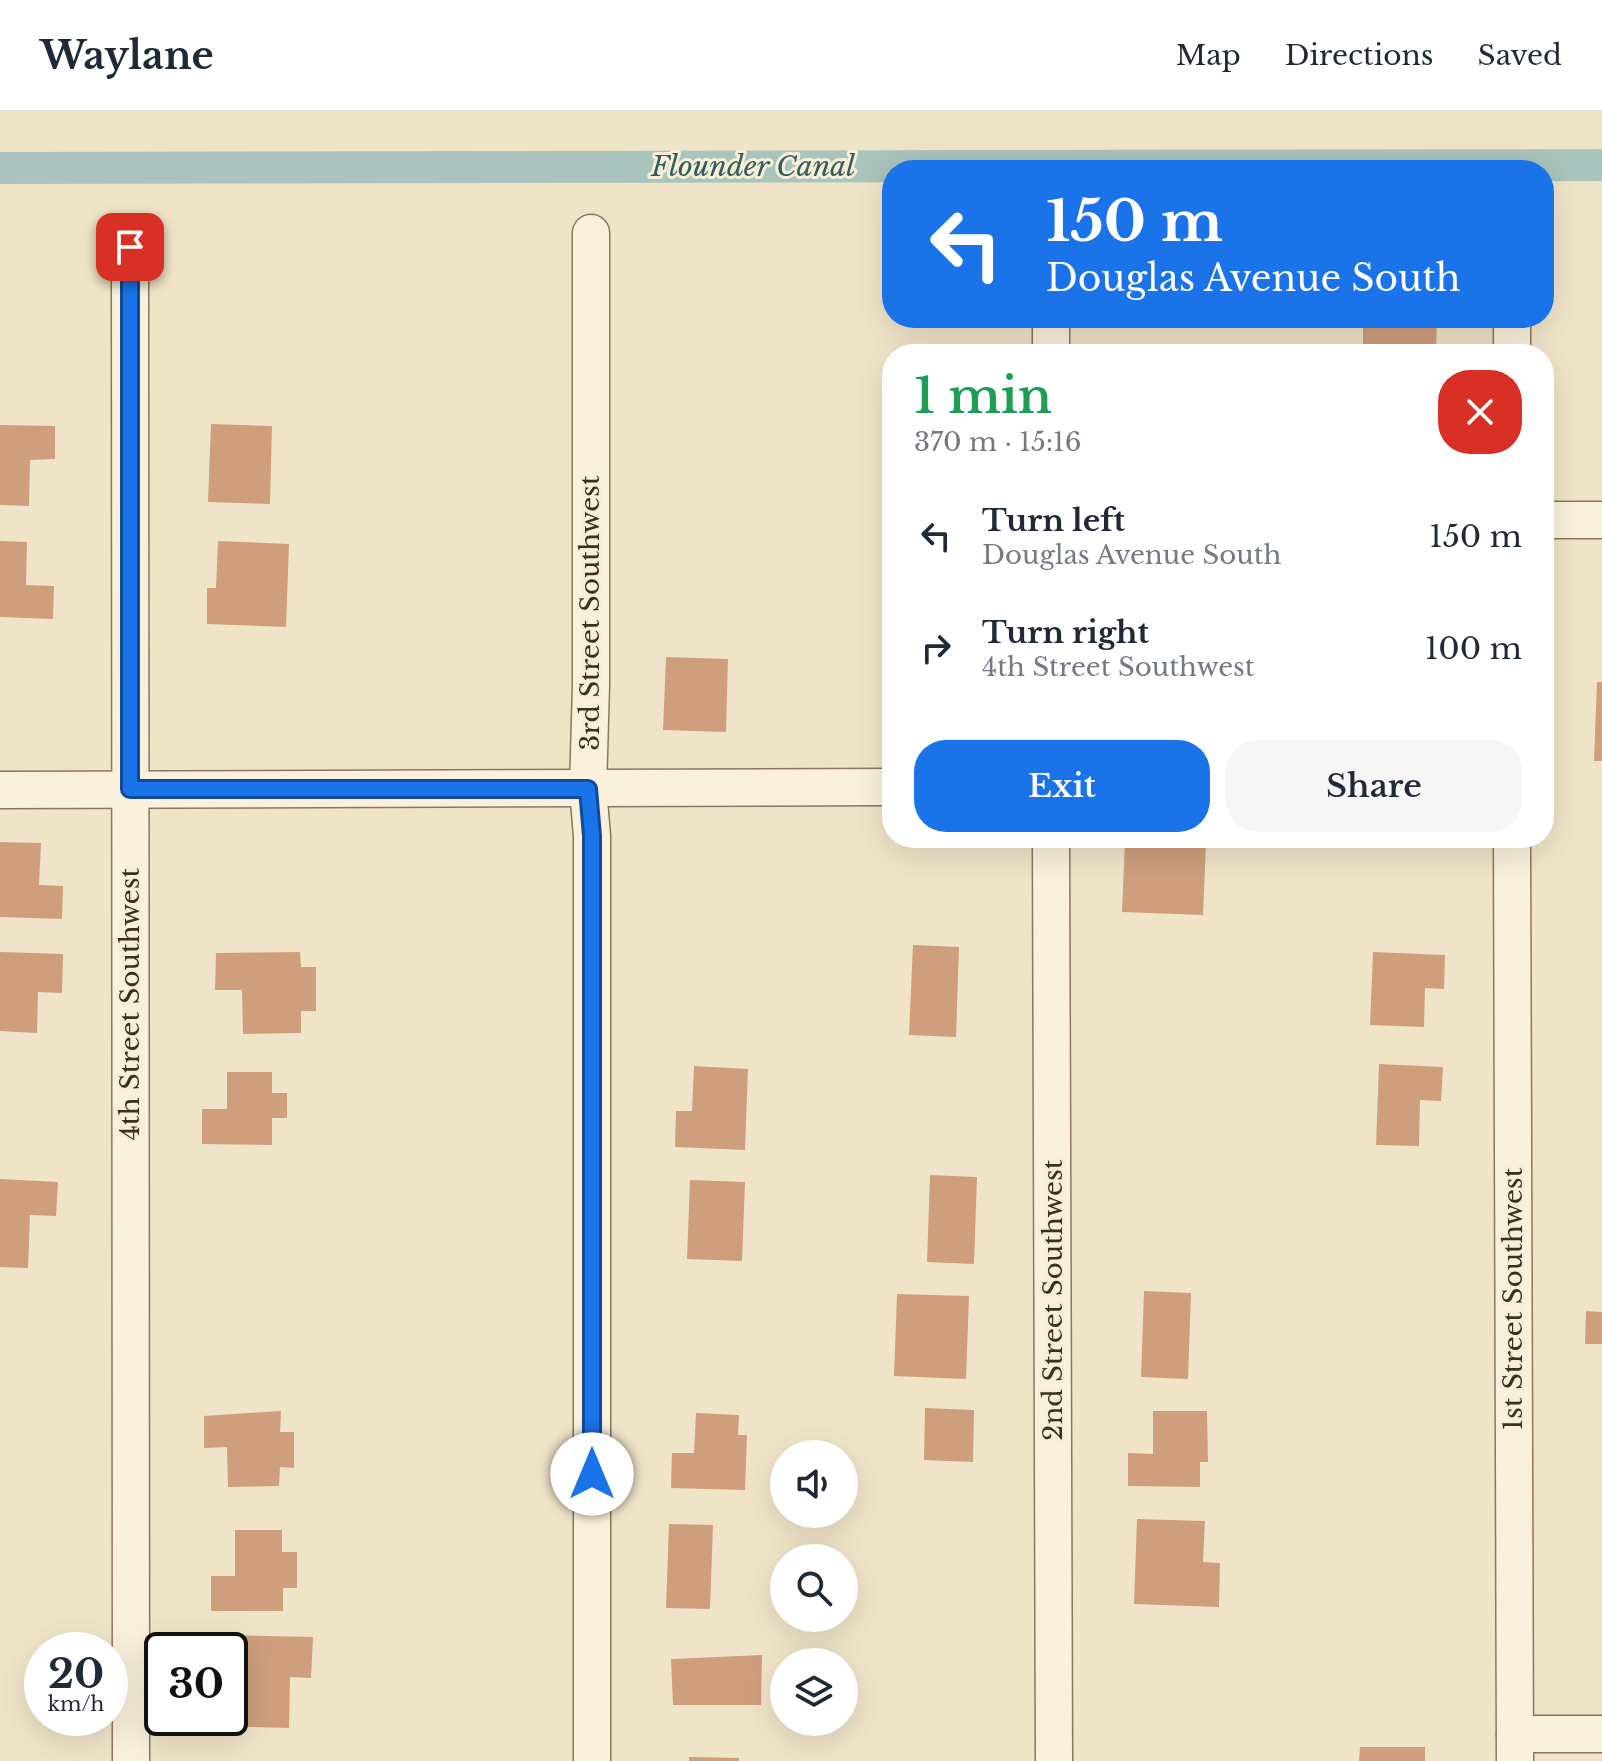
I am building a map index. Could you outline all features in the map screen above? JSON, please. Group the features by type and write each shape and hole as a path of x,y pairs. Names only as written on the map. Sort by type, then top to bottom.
{"street":[{"name":"3rd Street Southwest","path":"591,233 591,685 588,789 592,836 592,1761"},
{"name":"4th Street Southwest","path":"130,247 131,1761"},
{"path":"1554,520 1602,520"},
{"path":"0,790 882,787"},
{"name":"2nd Street Southwest","path":"1051,848 1054,1761"},
{"name":"1st Street Southwest","path":"1512,848 1515,1747"},
{"path":"1515,1747 1602,1734"}],"building":[{"path":"1363,328 1437,328 1436,344 1363,344"},
{"path":"211,424 272,426 270,504 208,502"},
{"path":"0,425 55,426 55,459 30,460 29,506 0,505"},
{"path":"0,541 27,542 26,585 54,586 53,619 0,617"},
{"path":"218,541 289,544 286,627 207,624 207,588 216,588"},
{"path":"666,657 728,659 726,732 663,730"},
{"path":"1597,682 1602,682 1602,761 1594,761"},
{"path":"0,842 41,843 39,885 63,886 62,919 0,917"},
{"path":"1125,848 1206,848 1203,915 1122,912"},
{"path":"913,945 959,947 956,1037 909,1035"},
{"path":"0,952 63,954 62,993 38,992 37,1033 0,1031"},
{"path":"300,952 301,967 316,967 316,1011 301,1011 301,1033 243,1034 242,990 215,990 216,953"},
{"path":"1373,952 1445,955 1444,989 1425,988 1424,1027 1370,1025"},
{"path":"1379,1064 1443,1067 1441,1101 1420,1100 1419,1146 1376,1145"},
{"path":"694,1066 748,1069 745,1150 675,1147 676,1111 692,1111"},
{"path":"227,1072 272,1072 272,1093 287,1093 287,1118 272,1118 272,1145 202,1144 202,1109 227,1109"},
{"path":"930,1175 977,1177 974,1264 927,1262"},
{"path":"0,1179 58,1182 56,1216 30,1215 28,1268 0,1267"},
{"path":"690,1180 745,1182 742,1261 687,1259"},
{"path":"1144,1291 1191,1293 1188,1379 1141,1377"},
{"path":"897,1294 969,1296 966,1379 894,1376"},
{"path":"1586,1311 1602,1312 1602,1344 1585,1344"},
{"path":"925,1408 974,1410 973,1462 924,1460"},
{"path":"281,1411 280,1432 294,1432 294,1468 280,1467 279,1486 228,1487 227,1447 204,1448 204,1416"},
{"path":"1153,1411 1207,1411 1208,1462 1200,1462 1200,1487 1128,1486 1128,1453 1153,1454"},
{"path":"696,1413 739,1415 738,1435 747,1435 745,1490 671,1488 672,1453 694,1453"},
{"path":"1137,1519 1205,1521 1203,1562 1220,1563 1219,1607 1134,1604"},
{"path":"669,1524 713,1525 710,1609 666,1608"},
{"path":"235,1530 282,1530 282,1552 297,1552 297,1588 283,1588 283,1611 211,1611 211,1576 235,1576"},
{"path":"248,1636 313,1637 311,1678 290,1677 289,1728 248,1727"},
{"path":"762,1655 761,1705 673,1705 671,1659"},
{"path":"1360,1747 1425,1747 1425,1761 1359,1761"},
{"path":"689,1757 739,1758 739,1761 689,1761"}],"waterway":[{"name":"Flounder Canal","path":"1554,165 1602,165"},
{"name":"Flounder Canal","path":"0,168 882,166"}],"route":[{"path":"130,247 130,789 588,789 592,836 592,1474"}]}
